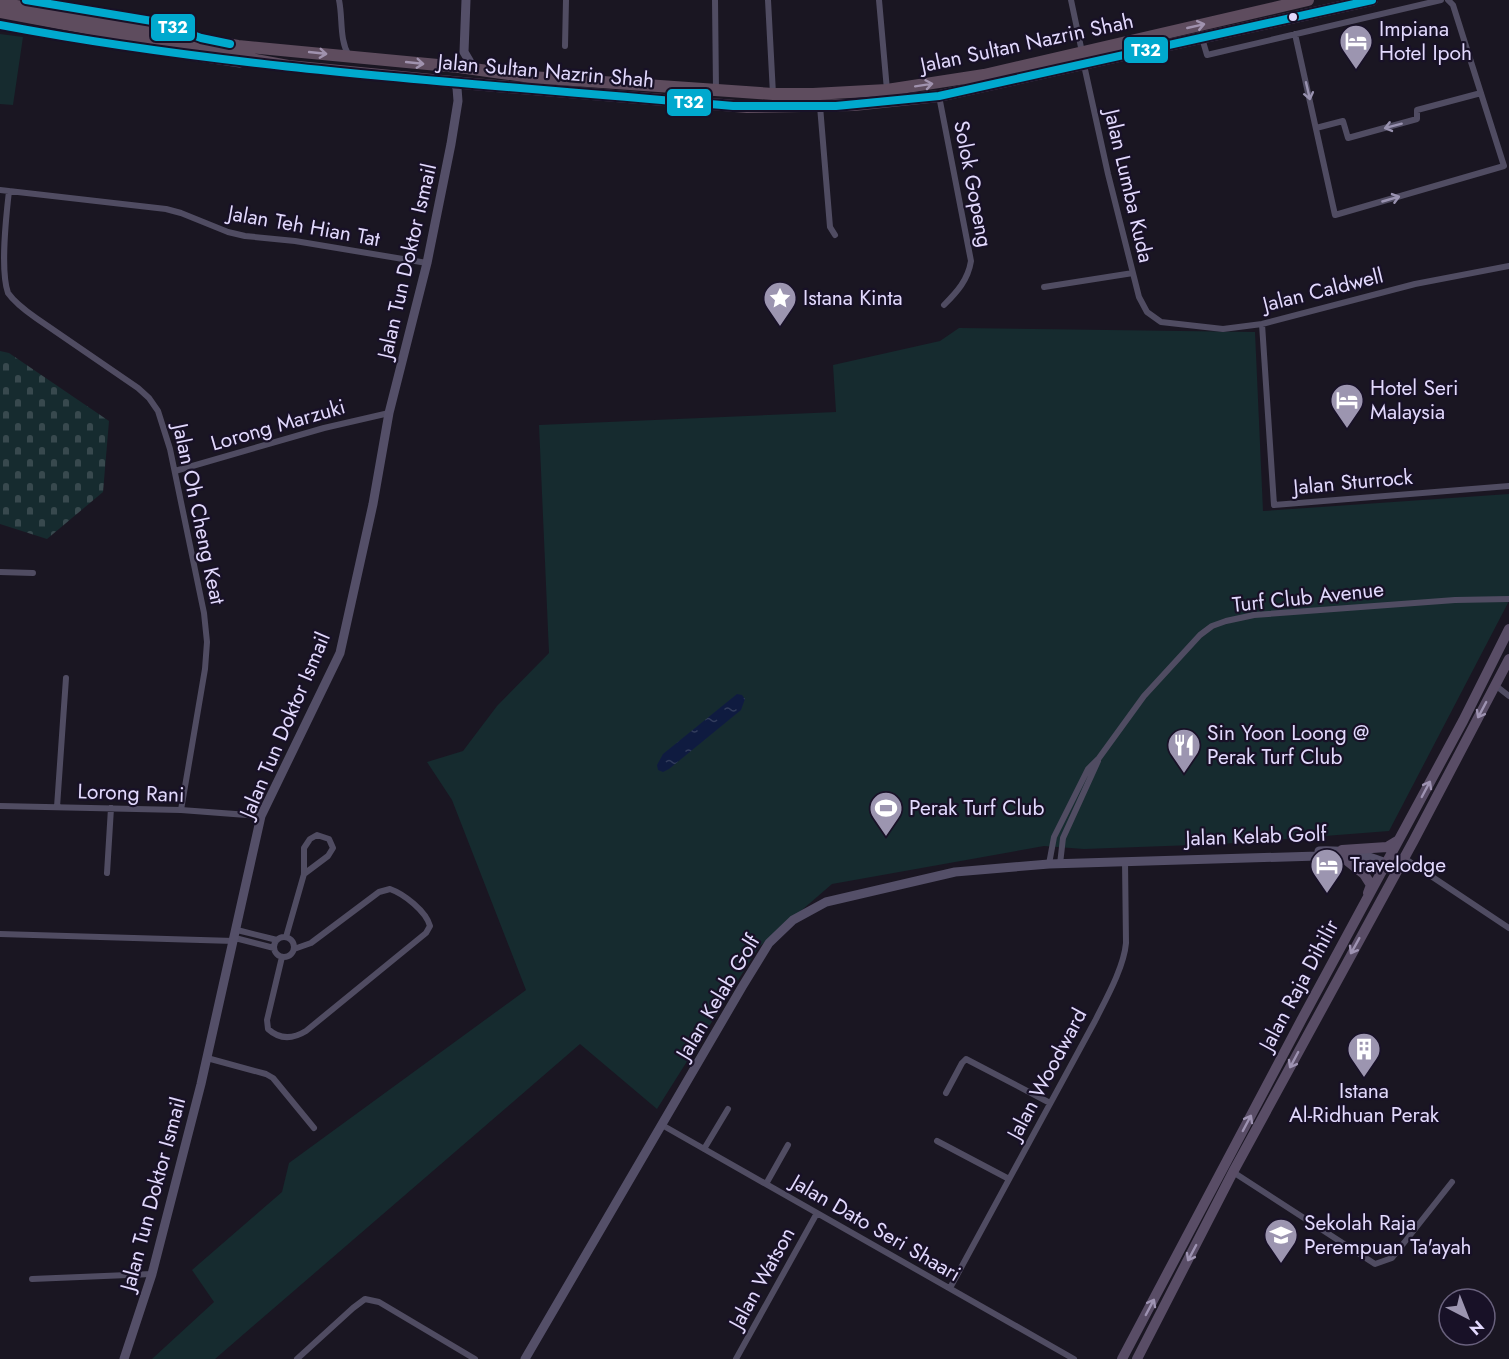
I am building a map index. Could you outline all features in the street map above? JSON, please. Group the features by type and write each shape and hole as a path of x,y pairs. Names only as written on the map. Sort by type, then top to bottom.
{"highway":[{"name":"Jalan Sultan Nazrin Shah","path":"0,3 288,66 733,106 820,106 892,102 939,96 1308,0"},
{"path":"1336,0 1351,3"},
{"name":"Jalan Sultan Nazrin Shah","path":"0,12 152,35 201,38 237,46 448,66 531,77 773,94 813,94 887,90 1083,59 1202,38 1372,0"}],"main road":[{"name":"Jalan Raja Dihilir","path":"1122,1359 1366,899 1386,868 1509,629"},
{"name":"Jalan Raja Dihilir","path":"1137,1359 1233,1173 1509,659"},
{"path":"1373,914 1373,906 1388,879 1386,868 1391,868 1413,829 1426,817"},
{"path":"1344,855 1387,847 1398,841"},
{"path":"1344,855 1364,874 1371,885 1366,899"}],"street":[{"path":"26,0 158,22 201,38"},
{"path":"339,0 343,17 343,46 349,57"},
{"path":"448,66 458,61 464,52 466,0"},
{"path":"565,46 566,0"},
{"path":"715,0 717,90"},
{"path":"768,0 773,94"},
{"path":"879,0 887,90"},
{"name":"Jalan Lumba Kuda","path":"1071,0 1107,174 1138,297 1147,312"},
{"path":"1202,38 1208,55 1441,0"},
{"path":"1295,34 1335,215 1504,166 1453,5 1448,0"},
{"path":"1340,24 1343,11 1351,3"},
{"path":"0,25 78,39 244,63 288,66"},
{"path":"464,52 474,69"},
{"name":"Jalan Tun Doktor Ismail","path":"124,1359 152,1274 207,1058 261,816 340,653 373,504 390,413 427,263 458,101 454,82"},
{"path":"458,101 465,90 473,84"},
{"path":"1317,128 1342,121 1348,138 1417,119 1417,110 1481,93"},
{"name":"Solok Gopeng","path":"939,96 971,261 970,271 961,288 944,305"},
{"path":"820,106 830,227 835,235"},
{"name":"Jalan Teh Hian Tat","path":"0,190 166,209 245,236 295,241 427,263"},
{"name":"Jalan Oh Cheng Keat","path":"9,191 1,262 2,279 7,292 36,318 138,388 149,398 162,421 175,471 202,601 207,642 205,669 181,810"},
{"name":"Jalan Caldwell","path":"1147,312 1161,322 1223,329 1262,324 1415,284 1509,266"},
{"path":"1044,287 1132,273"},
{"name":"Jalan Sturrock","path":"1262,324 1274,505 1509,486"},
{"name":"Lorong Marzuki","path":"175,471 324,428 390,413"},
{"path":"0,572 33,573"},
{"name":"Turf Club Avenue","path":"1049,864 1054,837 1088,769 1099,758 1144,696 1192,644 1212,626 1254,615 1455,600 1509,599"},
{"path":"57,807 66,678"},
{"path":"1495,685 1509,696"},
{"name":"Turf Club Avenue","path":"1060,864 1063,838 1099,758"},
{"name":"Lorong Rani","path":"0,806 181,810 261,816"},
{"path":"107,873 111,808"},
{"path":"286,937 304,874 304,848 317,834 329,839 333,848 328,856 304,874"},
{"path":"1344,855 1386,868"},
{"name":"Jalan Kelab Golf","path":"1125,861 1130,863 1344,855"},
{"name":"Jalan Kelab Golf","path":"525,1359 769,943 794,920 826,902 955,872 1162,857 1344,855"},
{"path":"1404,858 1509,928"},
{"name":"Jalan Woodward","path":"950,1288 1098,1015 1126,950 1125,861"},
{"path":"235,936 274,948 282,957 288,956 294,949 311,943 379,892 390,889 399,892 428,919 430,926 426,933 295,1038 278,1036 268,1029 267,1020 282,957"},
{"path":"0,934 235,936 277,940 286,937 292,940 294,949"},
{"path":"274,948 277,940"},
{"path":"207,1058 273,1078 314,1128"},
{"path":"946,1093 966,1059 1050,1103"},
{"path":"704,1149 728,1109"},
{"name":"Jalan Dato Seri Shaari","path":"662,1125 1074,1359"},
{"path":"937,1141 1009,1179"},
{"path":"766,1184 788,1144"},
{"path":"1233,1173 1376,1264 1392,1258 1452,1182"},
{"name":"Jalan Watson","path":"736,1359 817,1213"},
{"path":"32,1279 152,1274"},
{"path":"297,1359 365,1299 379,1302 475,1359"}],"green space":[{"path":"0,34 23,37 13,105 0,104"},
{"name":"Perak Turf Club","path":"959,328 1255,332 1263,511 1509,494 1509,601 1389,831 1221,844 1084,849 1044,846 832,884 759,947 657,1109 580,1044 215,1359 152,1359 214,1302 192,1270 282,1192 289,1163 526,990 452,800 427,762 463,751 497,706 549,653 539,425 836,412 833,365 940,341"},
{"path":"0,351 9,353 109,421 103,492 47,539 0,524"}],"water":[{"path":"737,694 742,695 745,699 741,710 669,769 663,772 658,770 657,765 663,754"}],"transit line":[{"name":"T32","path":"26,0 158,22 201,38 230,44"},
{"name":"T32","path":"0,25 182,54 457,83 733,106 836,106 939,96 1372,0"}],"place":[{"name":"Impiana Hotel Ipoh","path":"1356,70"},
{"name":"Istana Kinta","path":"780,327"},
{"name":"Hotel Seri Malaysia","path":"1347,429"},
{"name":"Sin Yoon Loong @ Perak Turf Club","path":"1184,774"},
{"name":"Perak Turf Club","path":"886,837"},
{"name":"Travelodge","path":"1327,894"},
{"name":"Istana Al-Ridhuan Perak","path":"1364,1078"},
{"name":"Sekolah Raja Perempuan Ta'ayah","path":"1281,1264"}]}
